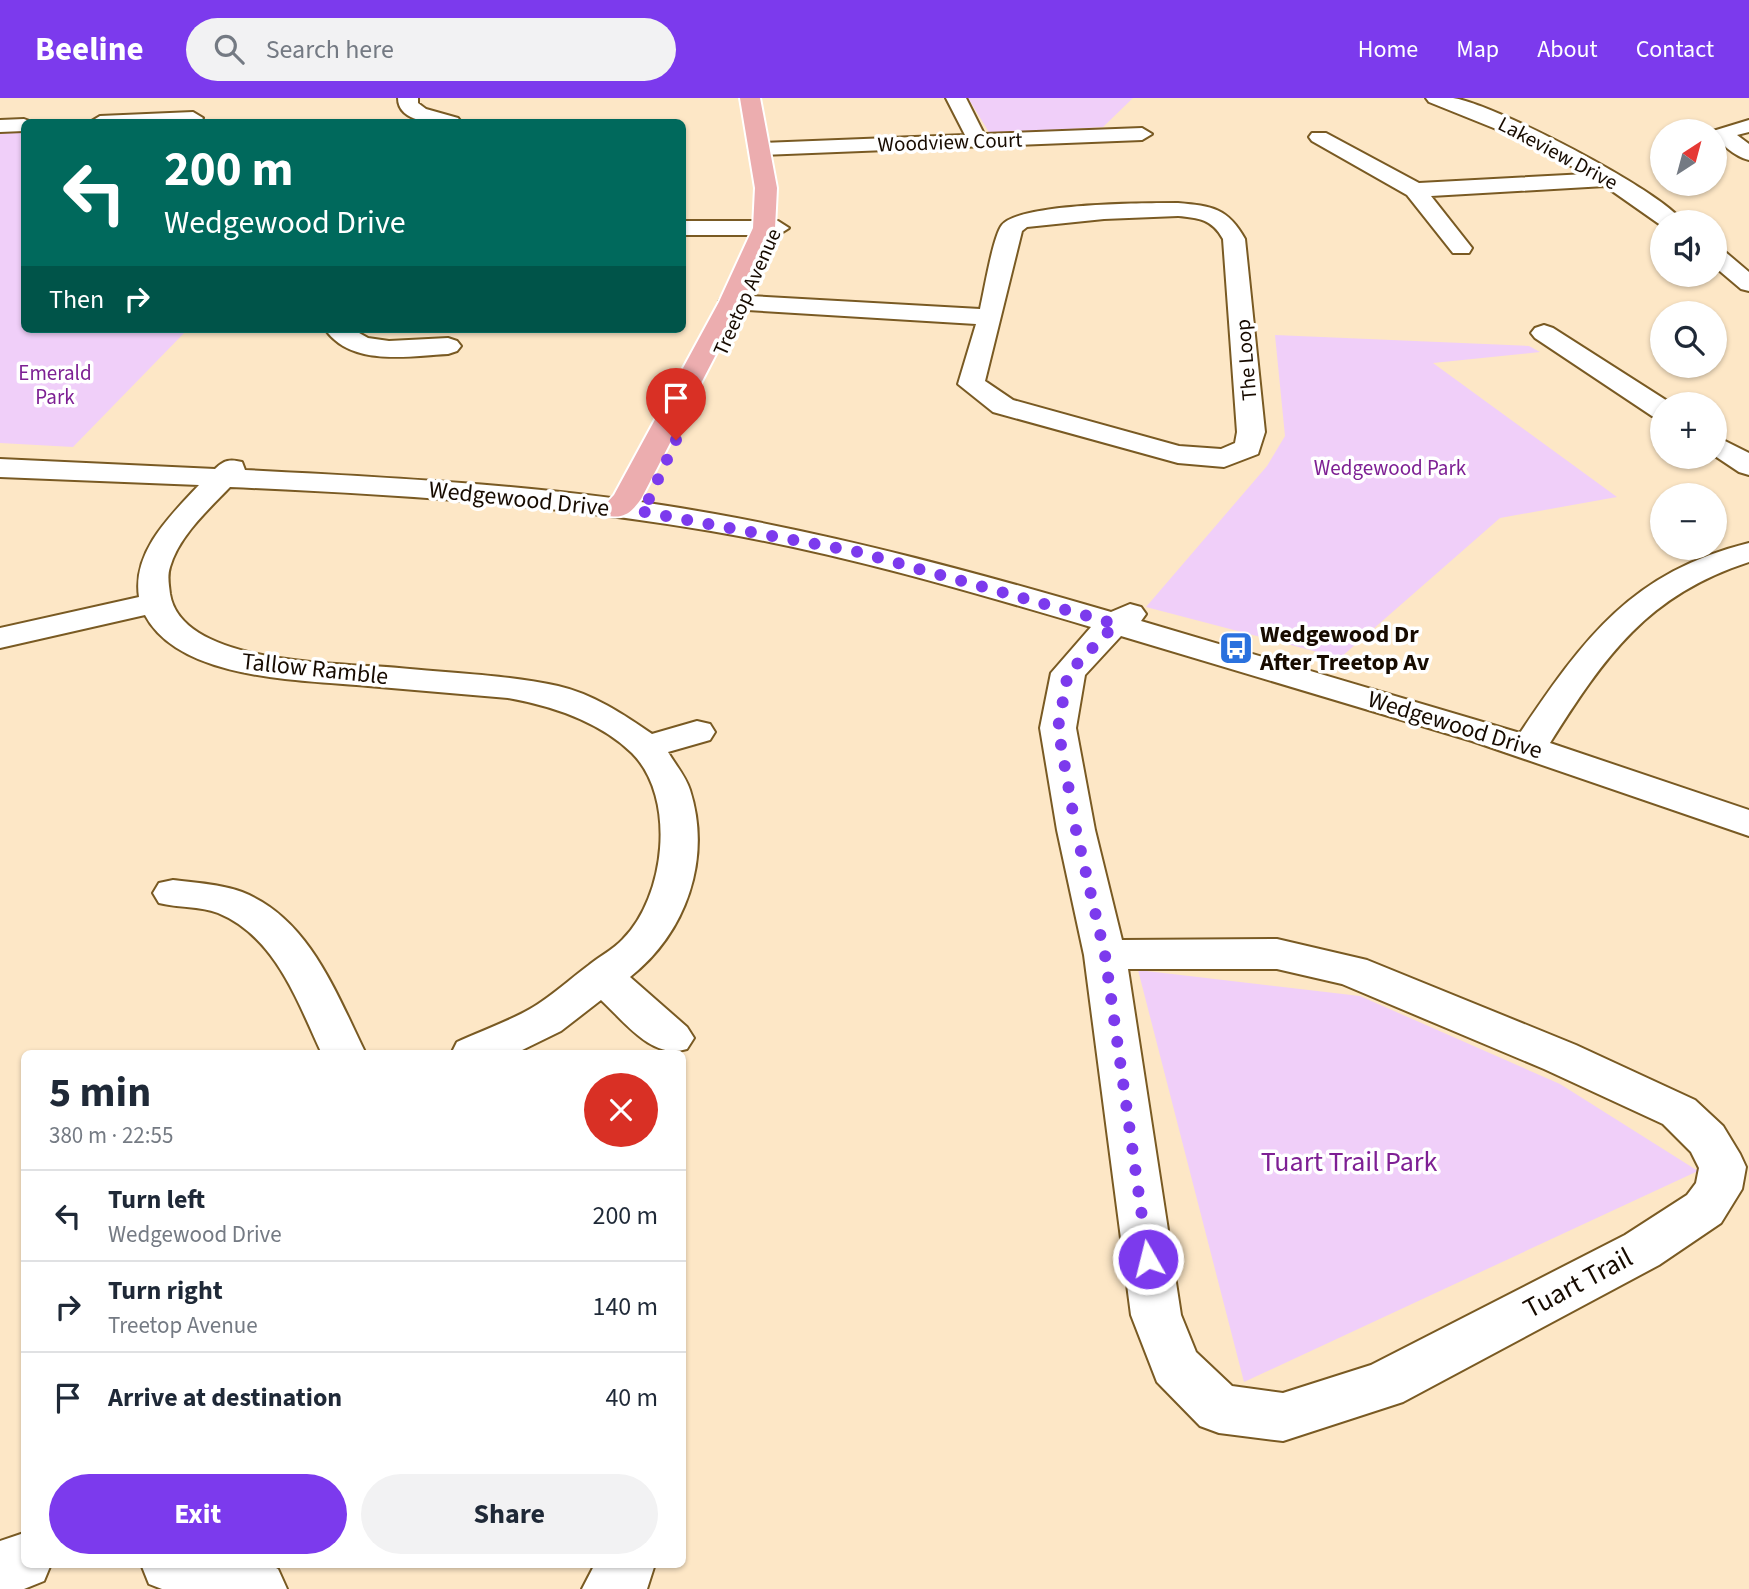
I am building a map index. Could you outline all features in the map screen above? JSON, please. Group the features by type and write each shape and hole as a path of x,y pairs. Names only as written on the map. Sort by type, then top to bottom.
{"main road":[{"name":"Treetop Avenue","path":"750,98 767,149"},
{"name":"Treetop Avenue","path":"632,505 738,302 771,228 766,188 767,149 763,98"}],"street":[{"path":"193,119 204,98"},
{"path":"408,98 408,105 419,113 440,119"},
{"path":"956,98 978,141"},
{"name":"Lakeview Drive","path":"1436,98 1477,111 1611,179 1655,210"},
{"path":"0,126 21,125"},
{"path":"1749,126 1722,133 1749,153"},
{"name":"Woodview Court","path":"767,149 1142,134"},
{"path":"1319,137 1415,190 1461,248"},
{"path":"1415,190 1611,179"},
{"name":"The Loop","path":"1174,210 1213,215 1222,220 1234,239 1251,432 1248,448 1224,458 1178,454 1003,407 971,384 990,317 1011,229 1020,222 1041,217 1174,210"},
{"path":"686,228 771,228"},
{"path":"1727,266 1749,284"},
{"path":"738,302 990,317"},
{"path":"342,333 350,341 367,346 448,346"},
{"path":"1544,333 1650,402"},
{"path":"1727,452 1749,466"},
{"name":"Wedgewood Drive","path":"0,458 632,505 858,552 1123,619 1749,807"},
{"name":"Wedgewood Drive","path":"0,468 227,474"},
{"path":"0,638 152,604 153,567 185,520 227,474"},
{"path":"1533,741 1634,611 1668,586 1722,560 1749,552"},
{"name":"Tallow Ramble","path":"152,604 161,618 180,635 226,659 265,666 508,688 555,696 602,716 647,747 671,787 681,833 677,874 660,916 638,949 603,978 546,1020 482,1050"},
{"name":"Tuart Trail","path":"1105,955 1276,954 1352,971 1560,1057 1679,1112 1707,1139 1723,1167 1718,1189 1704,1209 1642,1250 1384,1385 1283,1417 1219,1409 1175,1366 1156,1315 1105,955 1076,830 1058,728 1068,673 1123,619"},
{"path":"647,747 697,732"},
{"name":"Wedgewood Drive","path":"1533,741 1749,824"},
{"path":"173,893 227,901 262,920 289,946 342,1050"},
{"path":"603,978 672,1038"},
{"path":"0,1569 21,1562"},
{"path":"183,1568 258,1589"},
{"path":"611,1589 623,1578 625,1568"}],"green space":[{"path":"968,98 1133,98 1103,127 990,134"},
{"name":"Emerald Park","path":"21,130 21,333 184,333 73,447 0,443 0,131"},
{"name":"Wedgewood Park","path":"1275,335 1529,346 1540,352 1433,363 1617,497 1500,518 1340,658 1146,607 1267,466 1285,436"},
{"name":"Tuart Trail Park","path":"1138,970 1360,996 1560,1084 1698,1171 1244,1382"}],"place":[{"name":"Wedgewood Dr After Treetop Av","path":"1236,648"}],"route":[{"path":"676,440 648,501 639,511 858,552 1116,624 1102,635 1068,673 1058,728 1076,830 1105,955 1148,1259"}]}
